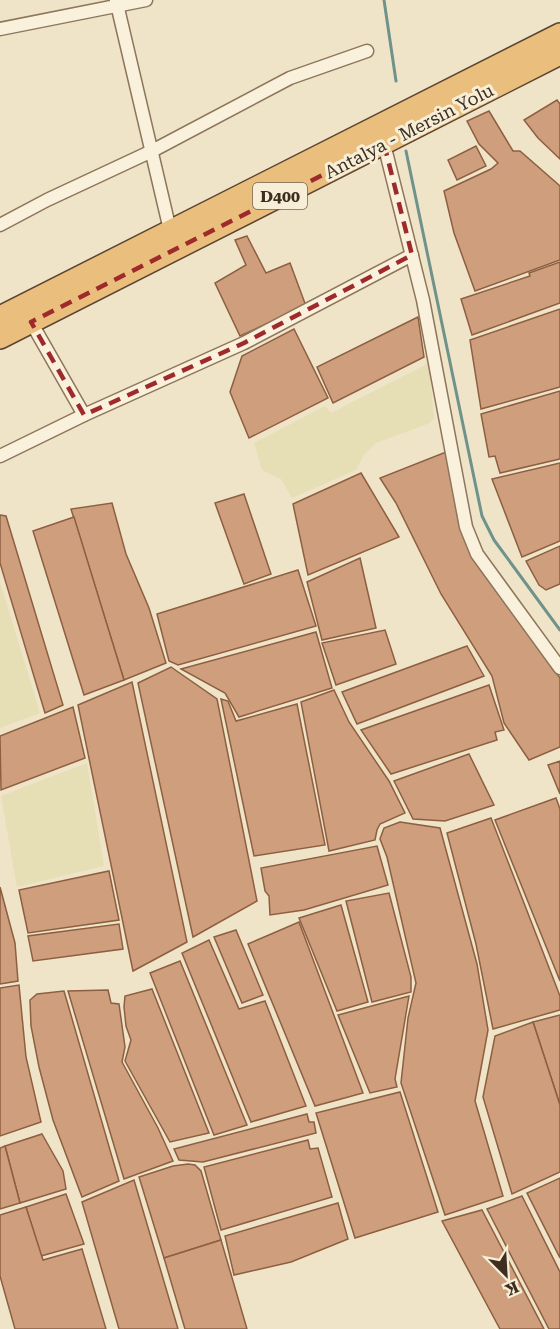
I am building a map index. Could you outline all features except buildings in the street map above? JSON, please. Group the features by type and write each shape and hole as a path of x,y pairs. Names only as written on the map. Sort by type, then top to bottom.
{"highway":[{"name":"Antalya - Mersin Yolu","path":"0,317 560,34"},
{"name":"Antalya - Mersin Yolu","path":"0,338 560,54"}],"street":[{"path":"0,29 117,3 146,0"},
{"path":"117,3 171,230"},
{"path":"0,225 47,200 152,151 290,78 367,51"},
{"path":"384,144 427,322 466,527 477,554 560,668"},
{"path":"0,456 84,415 244,343 412,255"},
{"path":"31,322 84,415"}],"highlighted area":[{"path":"384,144 412,255 244,343 84,415 31,322"}],"shaded area":[{"path":"429,363 434,419 430,423 376,443 364,455 356,470 292,498 281,479 262,470 254,443 325,406 331,413"},
{"path":"0,582 40,713 0,728"},
{"path":"87,763 104,866 17,887 1,796"}],"waterway":[{"path":"384,0 396,81"},
{"path":"406,151 482,516 494,540 560,630"}]}
